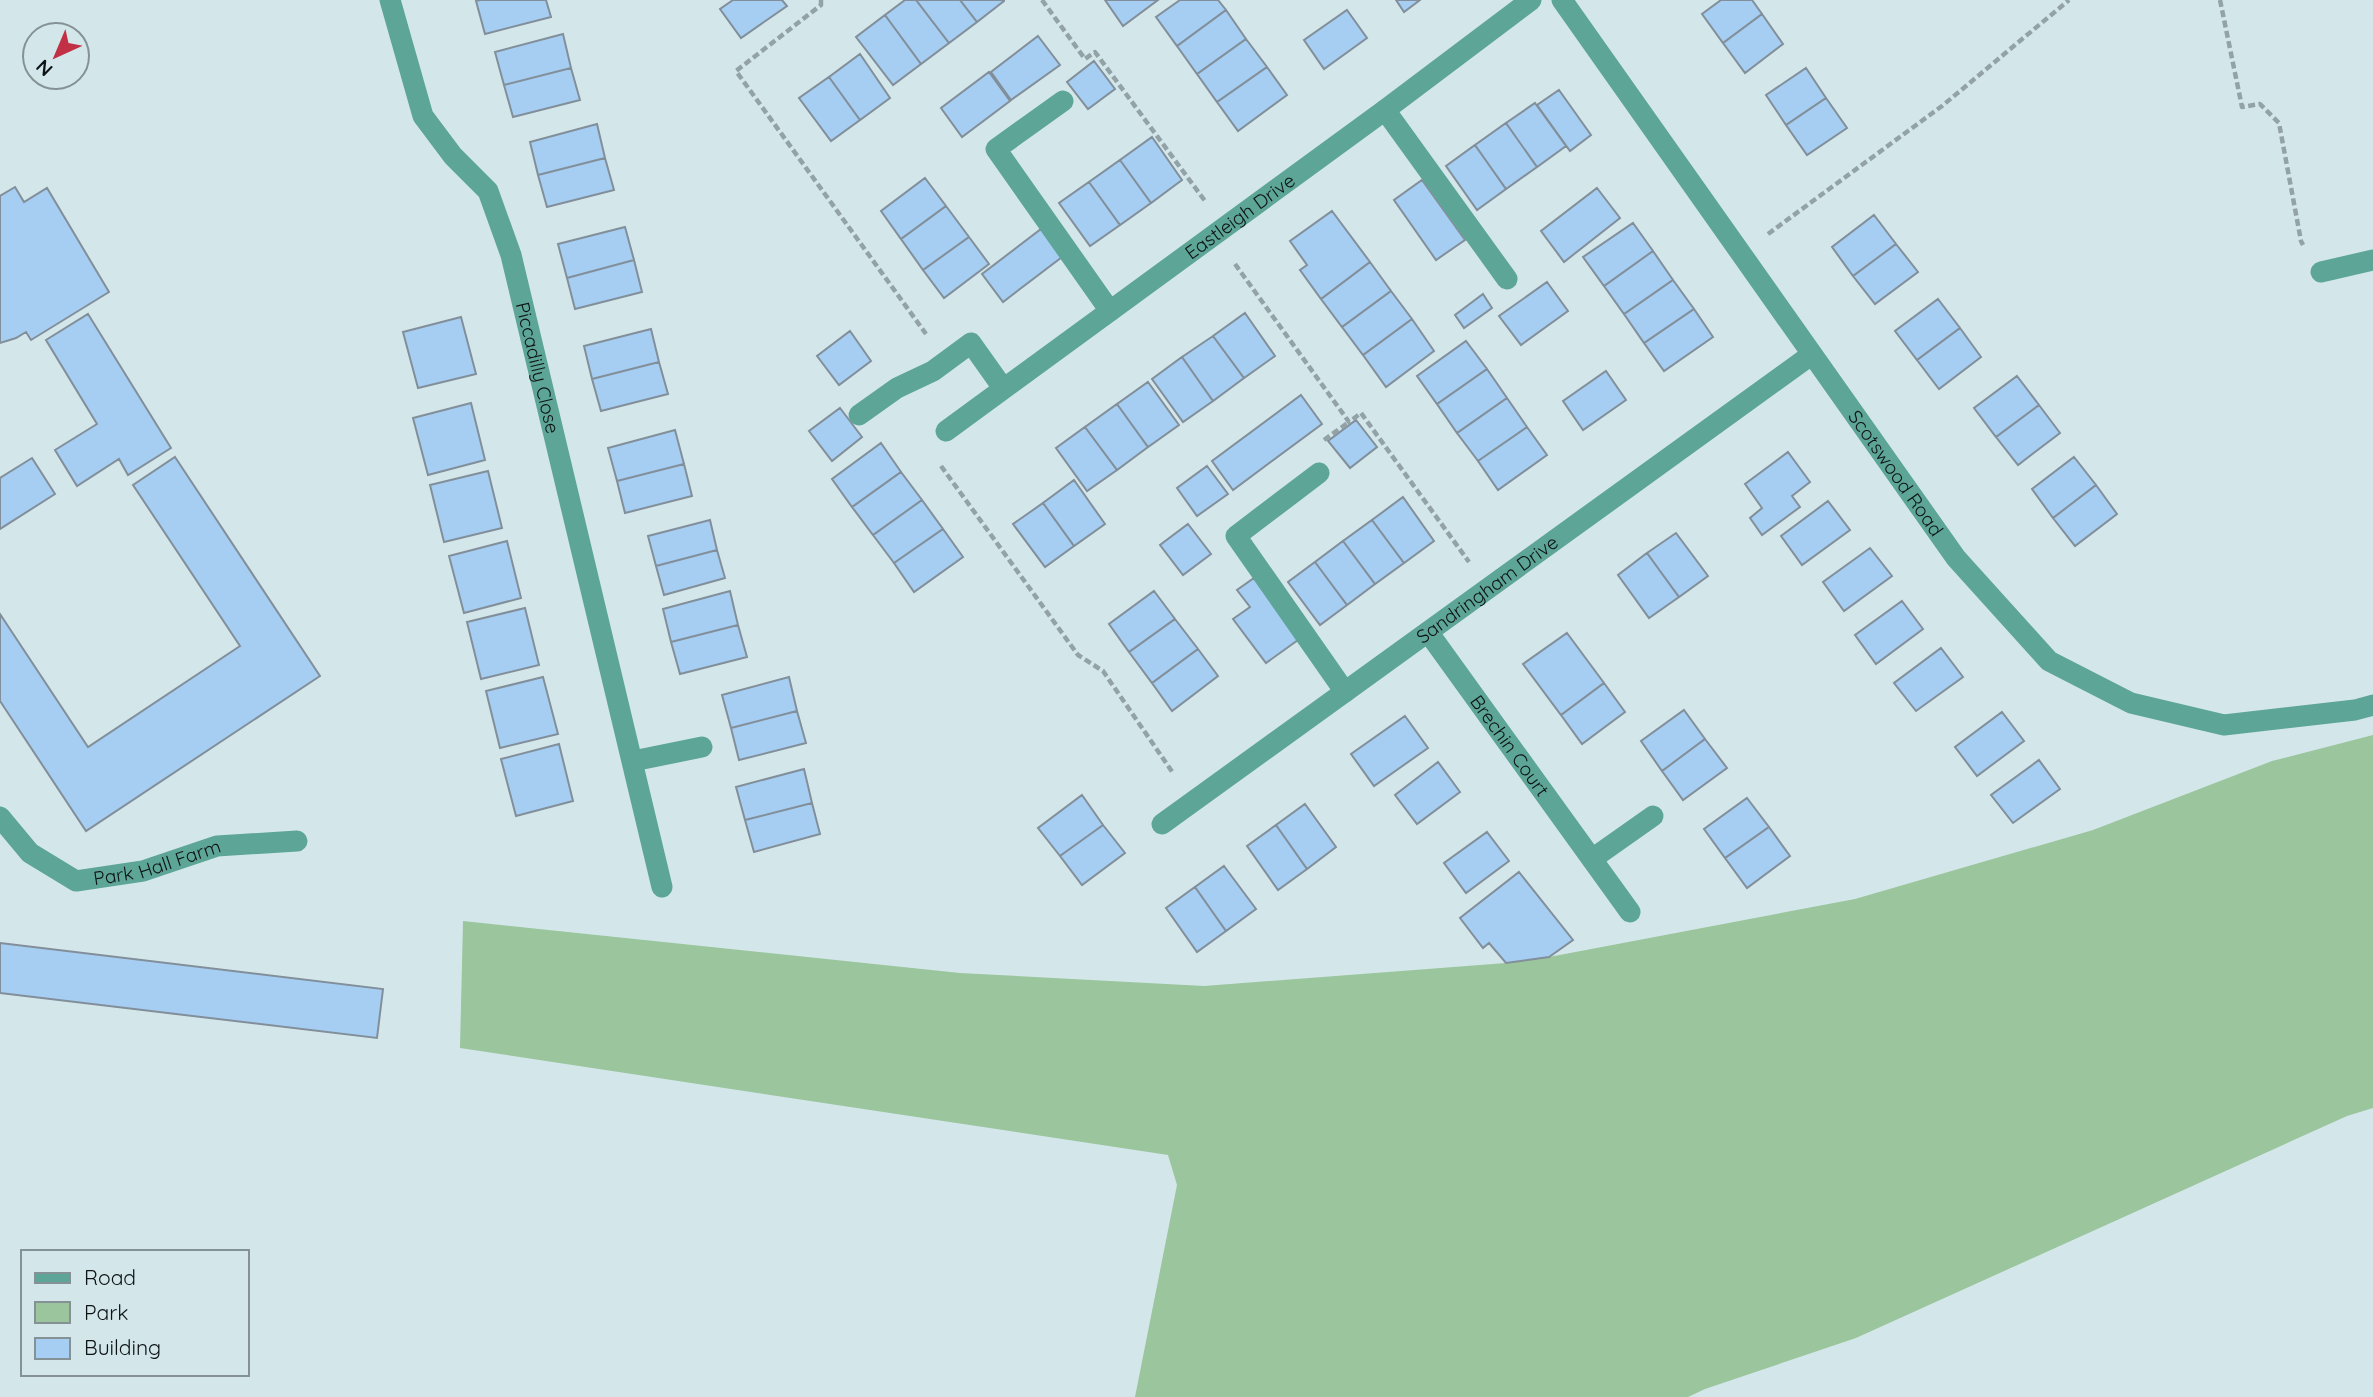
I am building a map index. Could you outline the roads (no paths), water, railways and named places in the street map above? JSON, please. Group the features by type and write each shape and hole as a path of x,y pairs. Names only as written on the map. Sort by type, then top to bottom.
{"street":[{"name":"Piccadilly Close","path":"390,0 423,116 453,156 488,191 511,255 662,887"},
{"name":"Eastleigh Drive","path":"946,431 1531,0"},
{"name":"Scotswood Road","path":"1562,0 1956,558 2049,661 2131,704 2224,725 2355,710 2373,705"},
{"path":"1063,101 996,149 1110,311"},
{"path":"1385,110 1507,279"},
{"path":"2321,272 2373,260"},
{"path":"859,415 897,388 933,371 971,343 1003,388"},
{"name":"Sandringham Drive","path":"1163,824 1811,355"},
{"path":"1319,473 1236,536 1346,692"},
{"name":"Brechin Court","path":"1428,632 1630,912"},
{"path":"633,761 702,747"},
{"path":"1592,859 1653,816"},
{"name":"Park Hall Farm","path":"0,817 30,853 76,881 143,871 217,846 297,841"}]}
